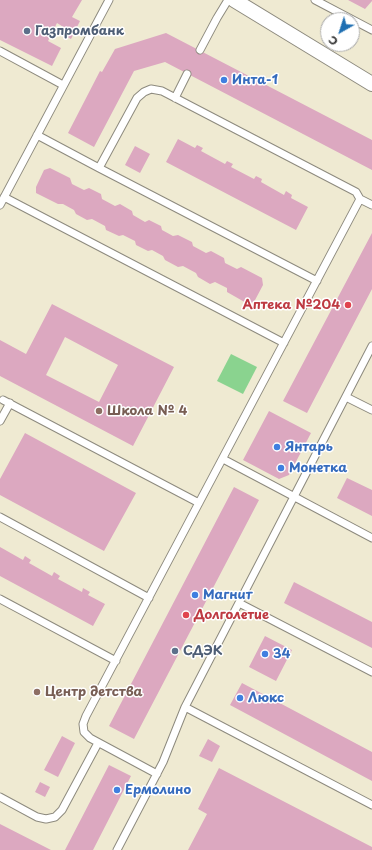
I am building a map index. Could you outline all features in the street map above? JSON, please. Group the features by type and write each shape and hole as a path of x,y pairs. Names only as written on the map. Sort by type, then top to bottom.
{"street":[{"path":"234,0 372,84"}],"lane":[{"path":"0,204 108,0"},
{"path":"200,50 228,0"},
{"path":"315,0 372,30"},
{"path":"0,51 63,84"},
{"path":"175,98 187,74"},
{"path":"99,168 138,98 144,92 151,89 162,91 356,192 360,198 372,205"},
{"path":"37,135 317,281"},
{"path":"4,197 284,343"},
{"path":"157,774 90,738 84,732 83,724 360,198"},
{"path":"118,850 157,774 185,707 372,346"},
{"path":"346,397 372,410"},
{"path":"2,400 199,503"},
{"path":"0,422 10,403"},
{"path":"222,459 372,538"},
{"path":"0,517 149,598"},
{"path":"0,599 116,661"},
{"path":"239,603 372,672"},
{"path":"185,707 372,805"},
{"path":"0,797 37,817 46,819 56,817 62,810 98,743"}],"green space":[{"path":"231,354 257,367 243,394 217,381"}],"building":[{"name":"Газпромбанк","path":"0,0 82,0 72,17 80,21 71,39 61,34 65,28 57,23 48,41 61,48 52,66 0,40"},
{"path":"348,0 372,0 372,1 365,9"},
{"path":"166,33 372,140 372,170 165,62 134,71 94,147 68,133 100,71 102,72 115,49"},
{"path":"178,139 195,148 197,145 203,148 201,151 225,164 227,161 233,164 231,167 254,179 256,176 262,179 261,182 284,195 286,191 292,195 291,198 308,207 296,230 166,162"},
{"path":"135,146 150,154 140,173 125,165"},
{"path":"50,168 70,178 72,184 84,190 89,188 101,194 102,199 115,206 120,204 132,211 133,215 145,222 149,220 161,226 162,230 173,236 178,235 192,242 193,246 206,253 211,251 224,258 225,263 237,269 241,267 262,278 263,285 254,302 248,304 227,292 227,288 215,282 210,284 198,277 196,273 183,266 178,267 165,260 163,256 152,250 148,251 136,245 135,241 123,235 119,236 106,230 105,226 92,219 87,220 63,204 58,204 36,193 36,187 44,170"},
{"path":"372,233 372,289 307,413 283,401"},
{"path":"52,304 174,367 133,446 0,376 0,340 26,354","holes":["65,337 118,365 99,402 46,375"]},
{"name":"Янтарь","path":"269,411 311,433 289,475 279,479 243,460"},
{"path":"25,433 136,493 104,551 0,495 0,479"},
{"path":"347,478 372,490 372,516 337,498"},
{"path":"234,487 259,500 134,739 109,726"},
{"path":"0,547 23,560 25,556 31,560 29,563 52,576 54,572 60,576 58,579 82,592 83,588 90,592 88,595 105,604 93,626 0,576"},
{"path":"294,582 372,622 372,648 284,603"},
{"path":"265,636 292,650 276,681 249,667"},
{"path":"242,683 372,752 372,781 230,705"},
{"path":"62,736 75,743 58,777 44,770"},
{"path":"208,739 220,746 212,762 199,756"},
{"path":"109,765 131,776 93,850 65,850"},
{"path":"219,768 372,847 372,850 188,850 207,814 198,809"},
{"path":"40,782 50,787 45,797 35,792"},
{"path":"0,824 51,850 0,850"}],"place":[{"name":"Газпромбанк","path":"27,31"},
{"name":"Инта-1","path":"224,80"},
{"name":"Аптека №204","path":"348,305"},
{"name":"Школа № 4","path":"99,411"},
{"name":"Янтарь","path":"277,447"},
{"name":"Монетка","path":"281,468"},
{"name":"Магнит","path":"195,595"},
{"name":"Долголетие","path":"186,615"},
{"name":"СДЭК","path":"175,651"},
{"name":"34","path":"265,654"},
{"name":"Центр детства","path":"37,692"},
{"name":"Люкс","path":"240,698"},
{"name":"Ермолино","path":"117,790"}]}
